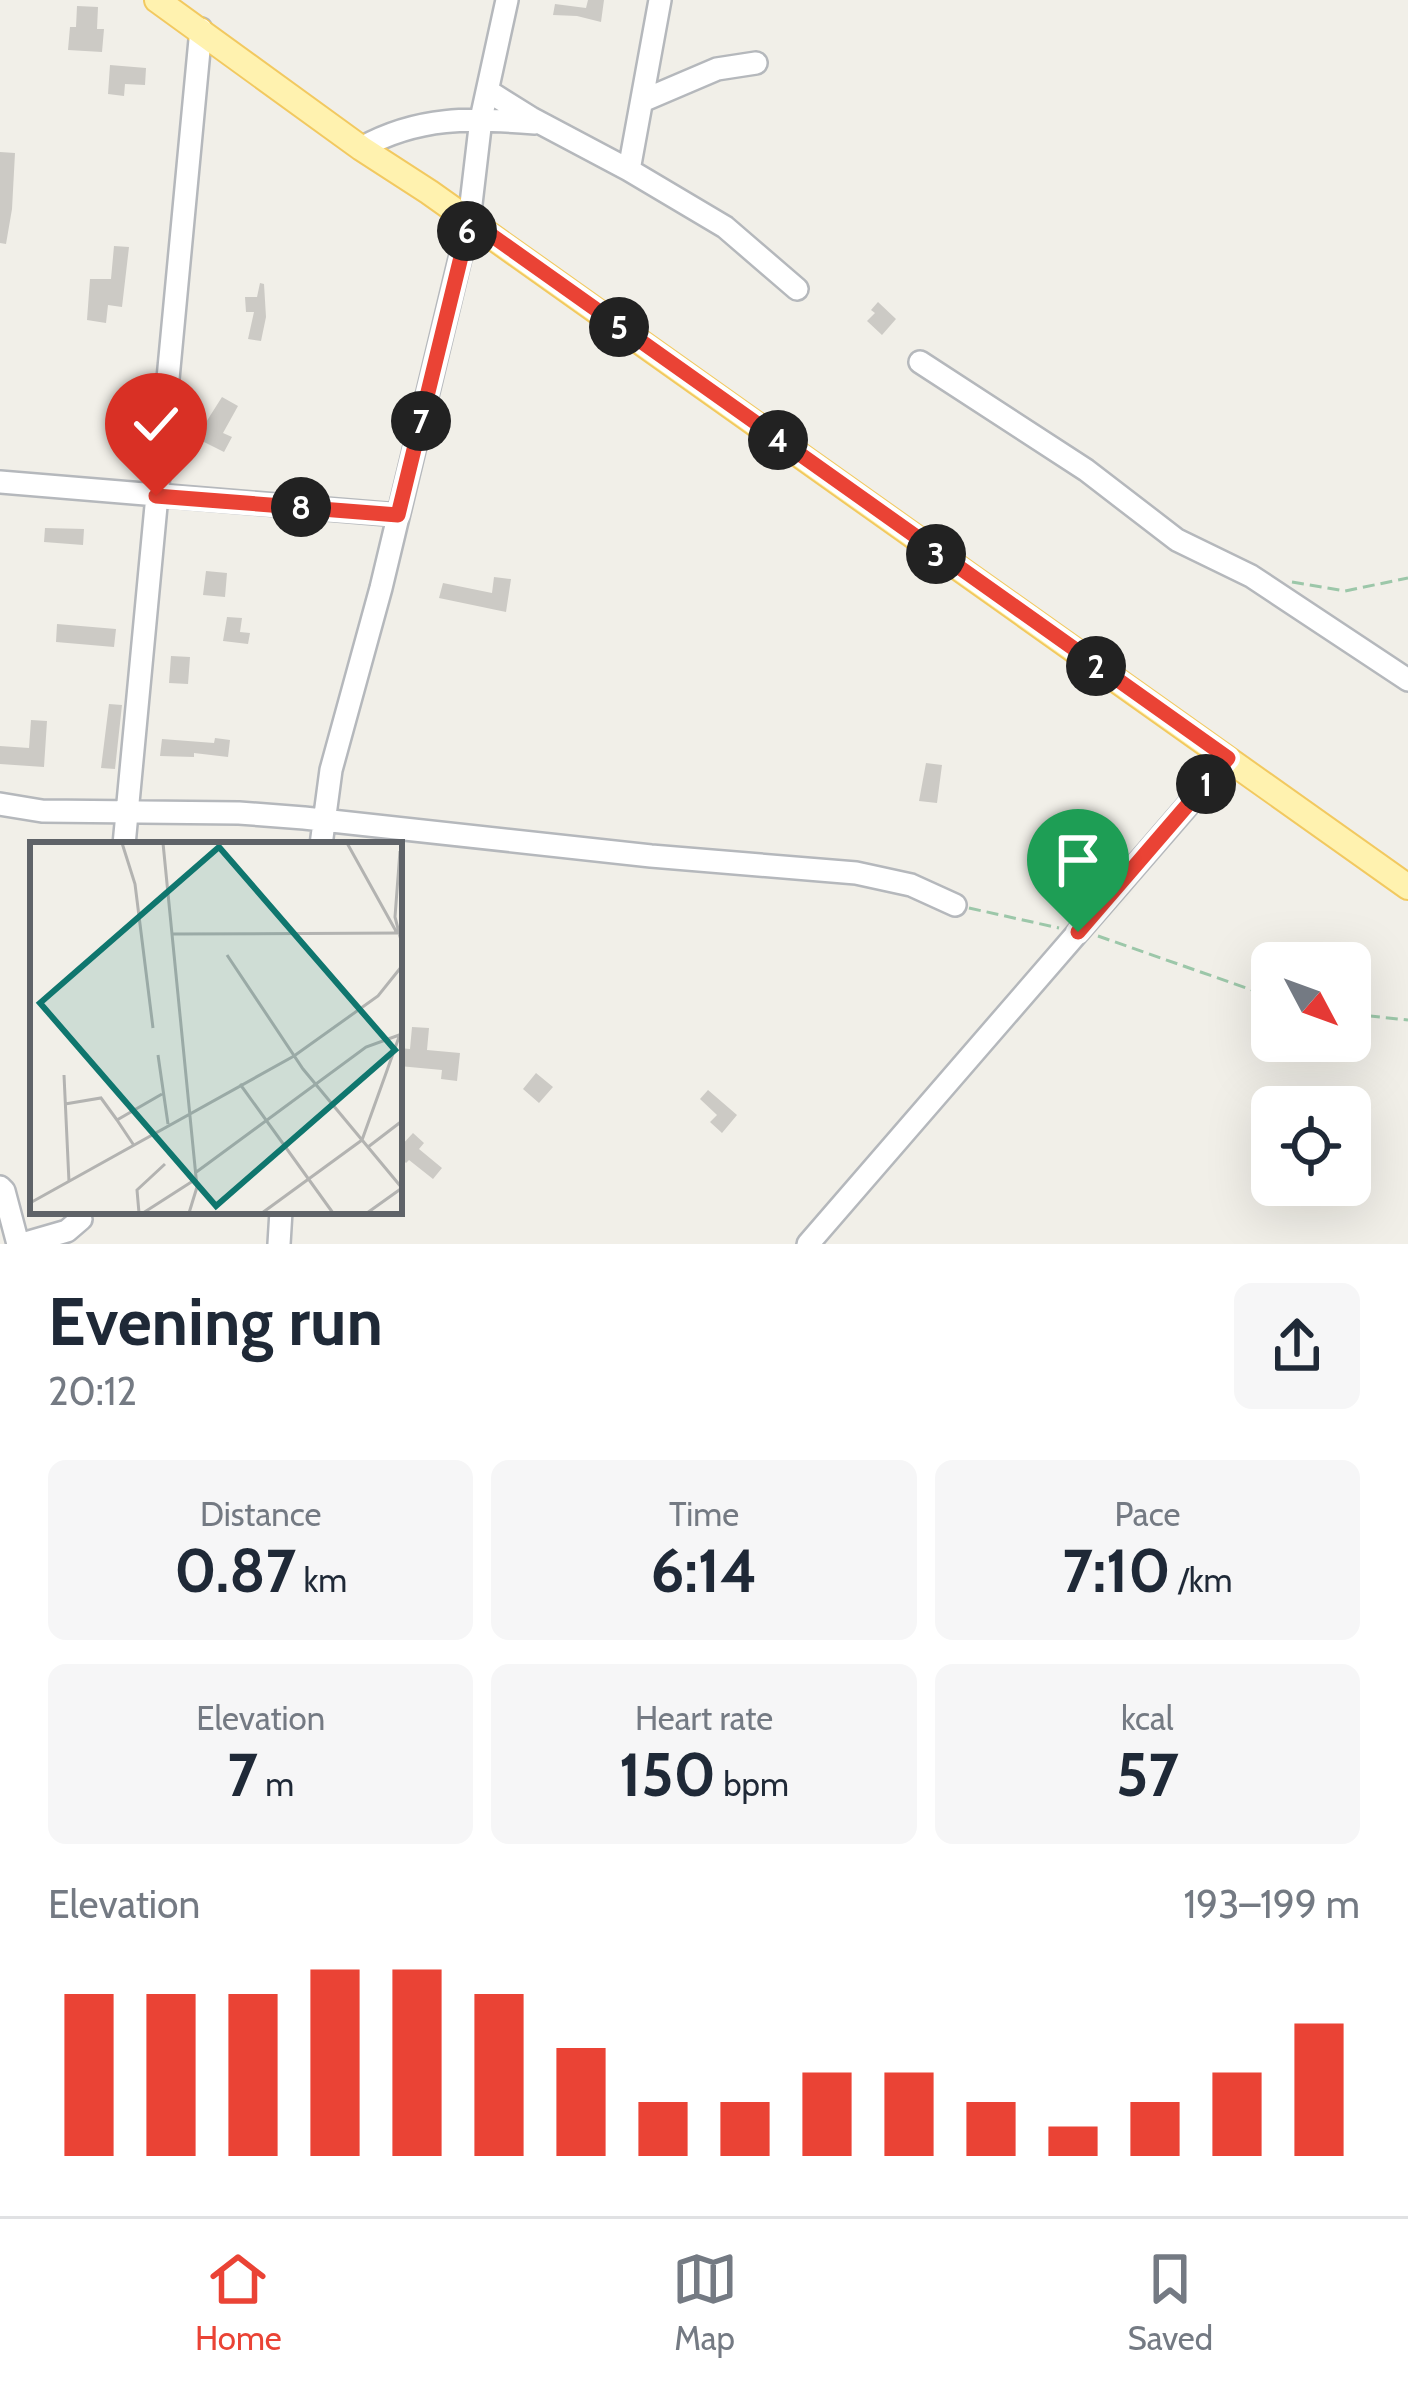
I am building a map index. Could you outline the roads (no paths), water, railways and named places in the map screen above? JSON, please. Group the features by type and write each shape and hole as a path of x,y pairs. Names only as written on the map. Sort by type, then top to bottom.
{"main road":[{"path":"168,4 361,148 470,220 1408,887"}],"street":[{"path":"321,842 331,770 470,220 482,119 506,0"},
{"path":"629,170 660,0"},
{"path":"124,842 201,29"},
{"path":"642,101 716,69 756,63"},
{"path":"488,91 725,227 797,290"},
{"path":"361,148 391,131 430,124 482,119 542,124"},
{"path":"920,362 1086,470 1177,540 1251,576 1408,680"},
{"path":"0,482 398,515"},
{"path":"808,1244 1228,758"},
{"path":"0,804 42,812 239,813 856,873 911,885 956,904"},
{"path":"0,1187 20,1244 67,1231 83,1215"},
{"path":"279,1244 281,1214"},
{"path":"72,1244 83,1215"}]}
